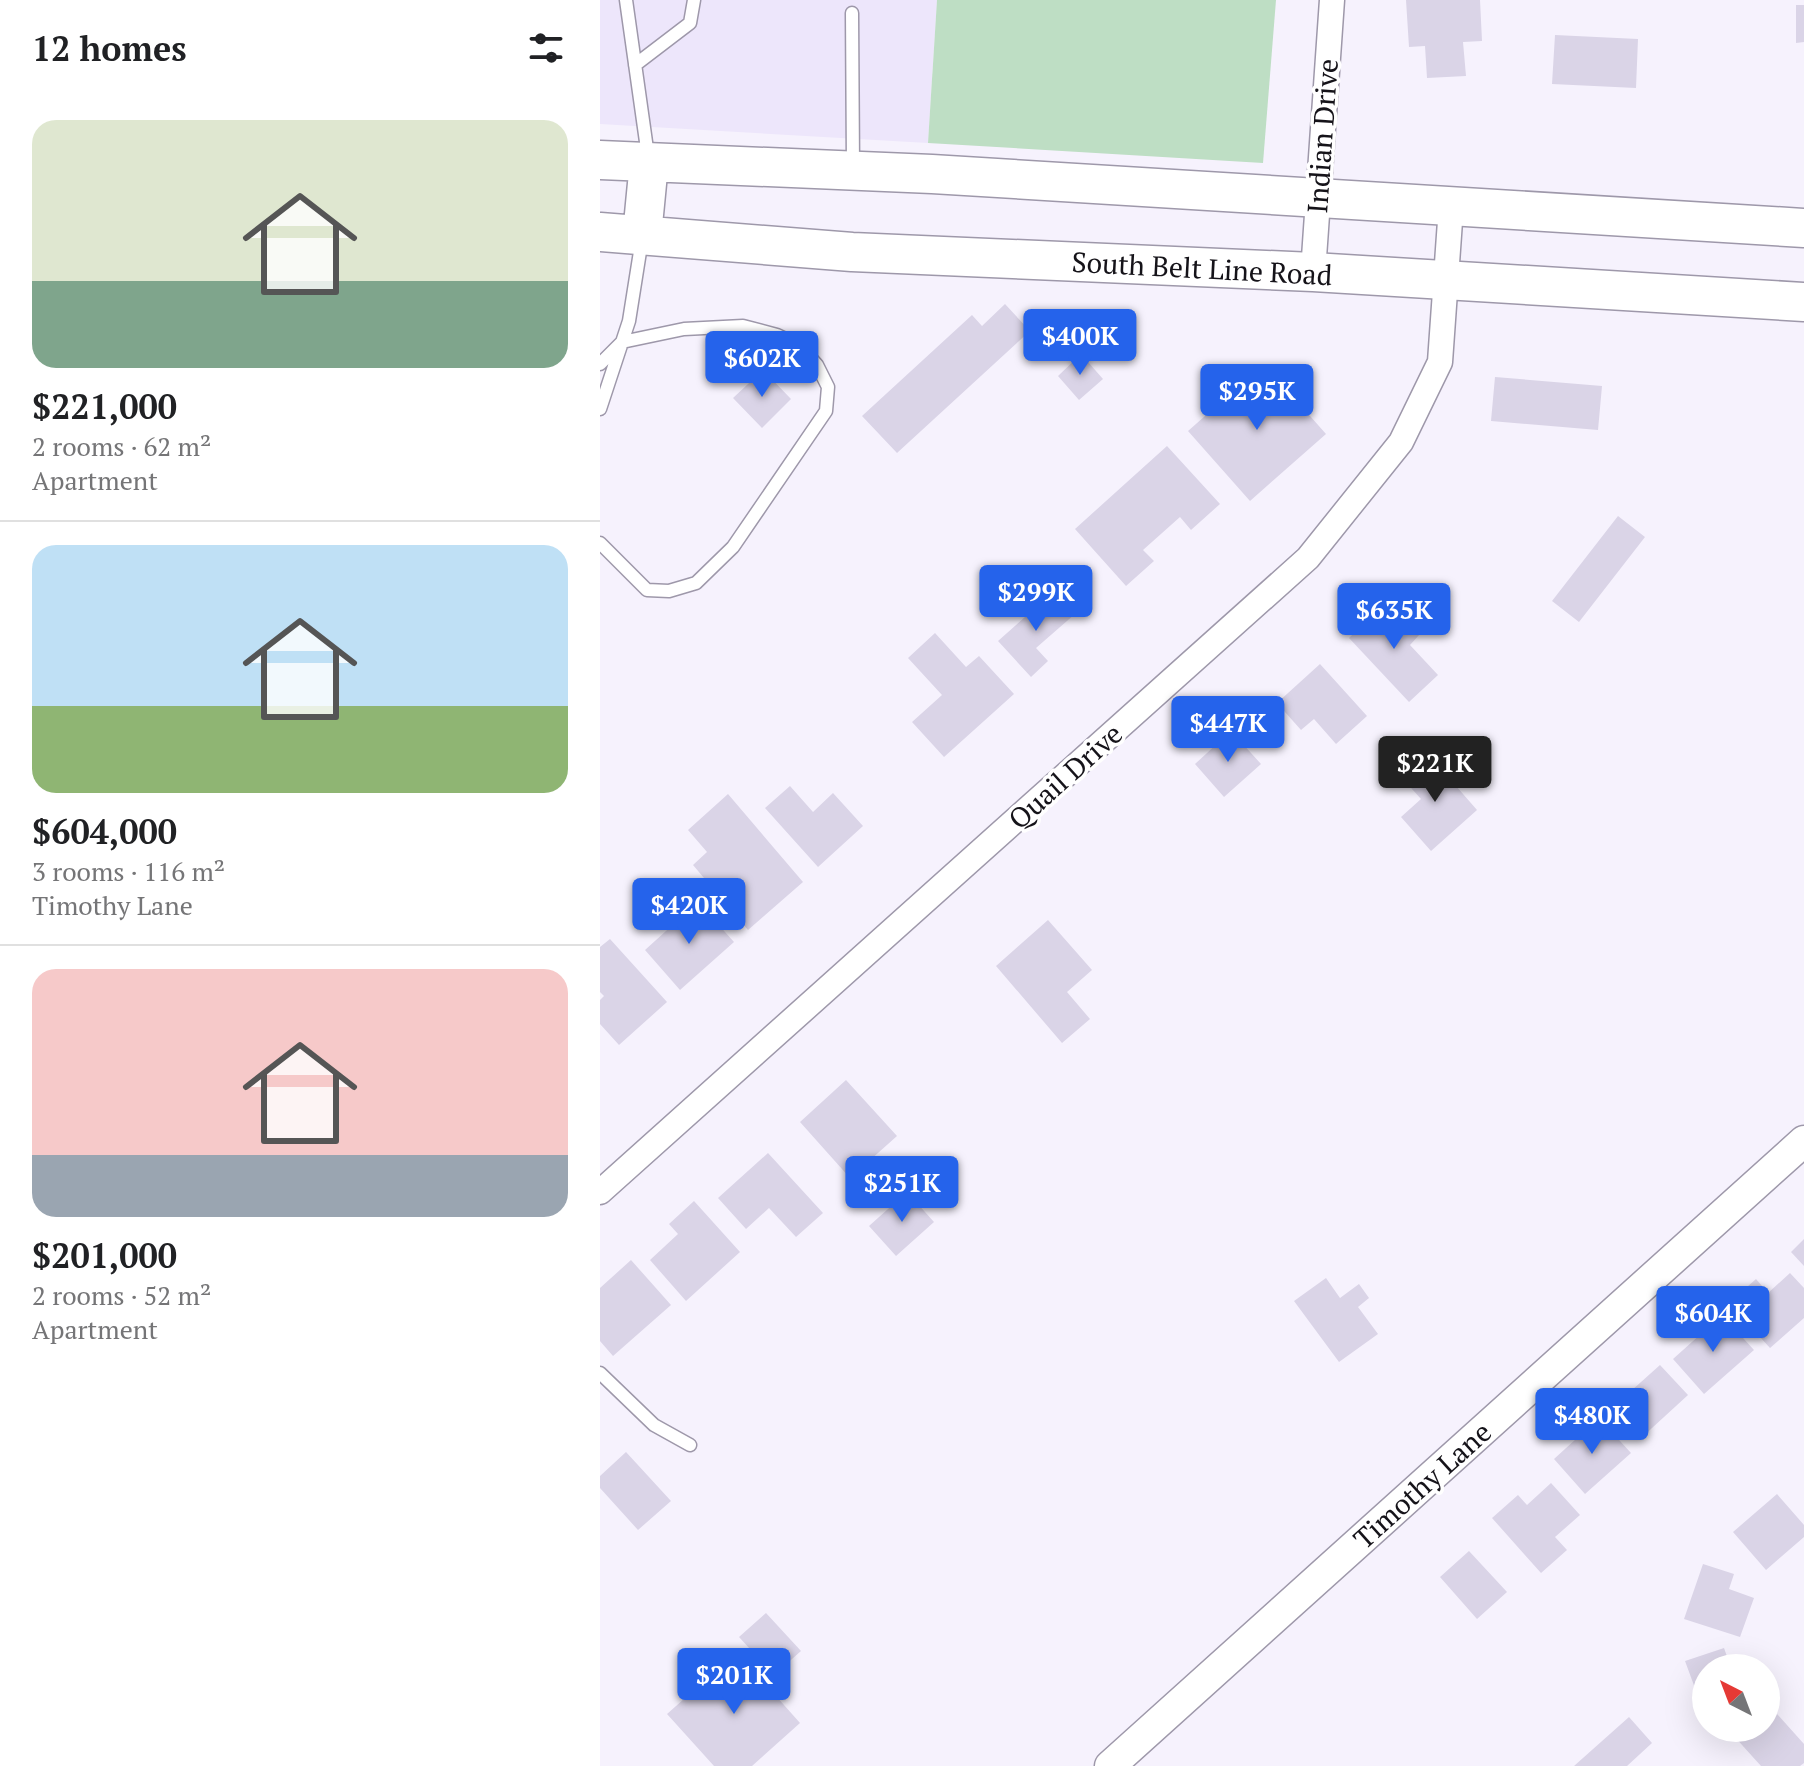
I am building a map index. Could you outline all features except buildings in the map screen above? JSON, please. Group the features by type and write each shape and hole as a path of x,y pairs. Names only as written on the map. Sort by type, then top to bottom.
{"main road":[{"path":"600,160 854,170 1804,228"},
{"path":"642,235 649,163"},
{"name":"South Belt Line Road","path":"600,232 852,252 1313,272 1804,302"}],"street":[{"name":"Indian Drive","path":"1313,272 1332,0"},
{"name":"Quail Drive","path":"600,1192 1308,558 1401,442 1440,362 1451,207"},
{"name":"Timothy Lane","path":"1110,1766 1804,1141"}],"lane":[{"path":"626,0 649,163"},
{"path":"635,65 690,23 694,0"},
{"path":"852,13 854,170"},
{"path":"600,409 629,321 642,235"},
{"path":"600,364 622,342 684,329 743,326 777,335 800,346 817,365 828,387 826,411 733,547 696,583 669,591 647,590 600,543"},
{"path":"600,1373 654,1425 690,1445"}],"shaded area":[{"path":"600,0 937,0 928,143 600,124"}],"green space":[{"path":"937,0 1276,0 1263,163 928,143"}]}
